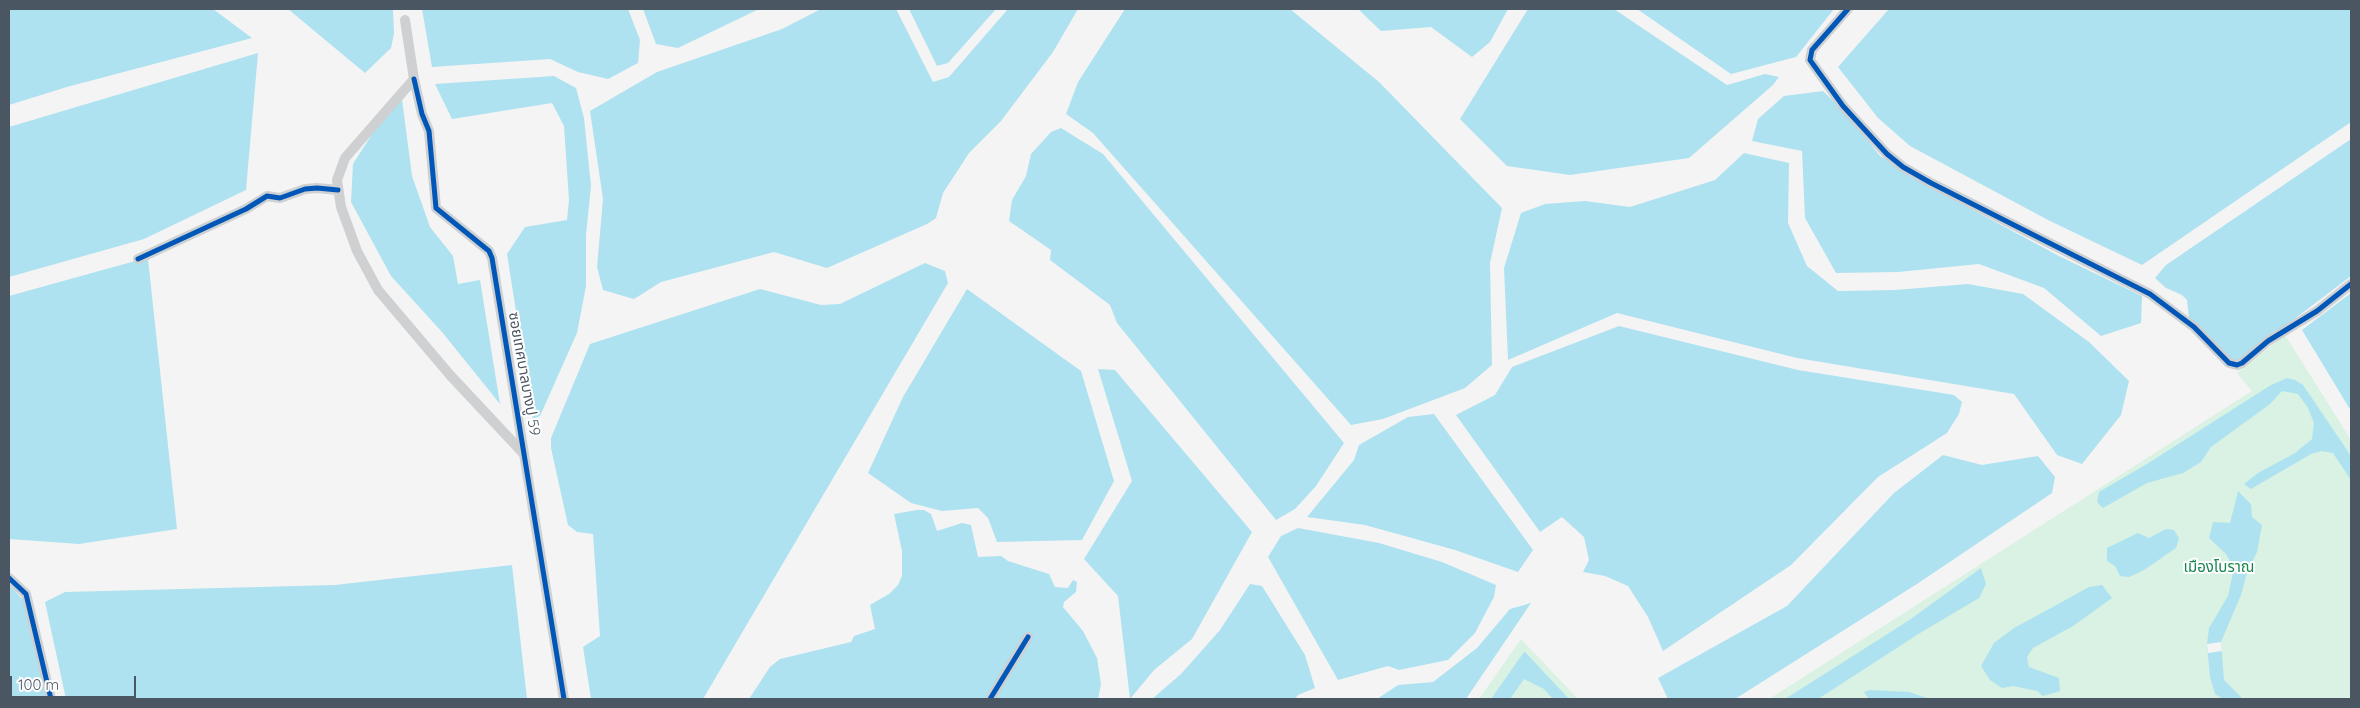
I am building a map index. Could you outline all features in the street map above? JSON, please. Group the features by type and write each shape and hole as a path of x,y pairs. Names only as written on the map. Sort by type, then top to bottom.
{"street":[{"path":"1848,9 1812,50 1810,60 1844,106 1887,154 1903,167 1931,183 2150,294 2194,327 2229,363 2237,365 2242,363 2268,341 2317,311 2351,284"},
{"name":"ซอยเทศบาลบางปู 59","path":"405,20 414,79 422,114 429,131 436,208 489,251 492,258 564,699"},
{"path":"414,79 345,158 337,180 346,224 378,290 450,375 525,455"},
{"path":"138,259 246,209 267,196 280,198 305,189 338,190"},
{"path":"9,578 23,590 27,598 51,699"},
{"path":"990,699 1028,637"}],"green space":[{"name":"เมืองโบราณ","path":"2285,335 2351,440 2351,699 1769,699 2252,391 2237,373"},
{"path":"1521,639 1578,699 1479,699"}],"water":[{"path":"9,9 213,9 252,38 67,87 9,105"},
{"path":"288,9 393,9 394,33 391,48 365,73"},
{"path":"422,9 628,9 640,40 638,63 608,79 578,72 550,59 432,67"},
{"path":"643,9 759,9 678,48 656,44"},
{"path":"821,9 896,9 933,82 949,77 1008,9 1078,9 1053,52 1001,121 969,153 943,193 936,218 927,224 827,268 774,252 661,282 634,299 603,290 597,267 603,199 590,111 657,72 782,29"},
{"path":"909,9 996,9 948,63 937,66"},
{"path":"1125,9 1290,9 1379,82 1502,208 1490,263 1492,365 1465,388 1383,419 1351,425 1093,133 1066,114 1078,82"},
{"path":"1358,9 1508,9 1490,42 1472,57 1431,27 1381,31"},
{"path":"1528,9 1614,9 1727,85 1765,74 1779,77 1773,85 1689,158 1570,175 1507,166 1460,119"},
{"path":"1637,9 1834,9 1796,57 1731,74"},
{"path":"1889,9 2351,9 2351,122 2142,265 2048,220 1910,146 1878,118 1838,67"},
{"path":"258,53 246,190 144,239 9,277 9,127"},
{"path":"554,76 576,88 584,118 591,186 586,235 586,286 577,333 540,416 533,419 507,254 525,227 567,220 569,200 564,126 552,103 452,119 435,84"},
{"path":"1823,91 1849,116 1880,156 1962,204 2059,256 2142,296 2141,323 2101,336 2044,288 1979,264 1898,272 1836,273 1805,218 1802,151 1752,141 1758,119 1784,96"},
{"path":"402,99 412,176 430,227 453,256 458,284 480,280 500,404 442,332 391,276 351,202 353,164 374,131"},
{"path":"1061,128 1103,154 1344,443 1316,486 1295,509 1276,520 1117,323 1110,305 1050,260 1051,250 1009,221 1012,200 1026,176 1031,154 1051,132"},
{"path":"2351,139 2351,276 2235,364 2189,318 2187,300 2182,295 2166,288 2155,278 2166,265"},
{"path":"1744,153 1789,163 1788,223 1807,266 1838,291 1895,290 1968,284 2023,294 2089,342 2129,381 2121,415 2082,464 2057,455 2014,394 1797,358 1617,313 1508,360 1504,268 1521,213 1545,204 1585,201 1630,207 1715,180"},
{"path":"148,259 177,529 79,544 9,539 9,296"},
{"path":"925,263 945,271 948,283 703,699 591,699 583,647 600,636 593,534 577,532 568,525 551,448 551,438 590,344 760,289 821,305 840,304"},
{"path":"967,289 1081,371 1114,481 1082,540 997,542 988,518 978,508 942,511 911,503 868,473 903,397"},
{"path":"2351,293 2351,411 2302,330"},
{"path":"1619,326 1798,370 1954,395 1962,402 1959,414 1947,433 1878,477 1791,565 1663,651 1648,617 1628,586 1605,576 1583,572 1589,560 1584,537 1562,517 1540,532 1456,415 1495,395 1512,367"},
{"path":"1098,369 1115,370 1252,532 1192,639 1154,670 1130,699 1118,596 1084,559 1132,481"},
{"path":"2287,378 2303,385 2351,456 2351,480 2333,453 2321,451 2311,454 2251,489 2244,484 2258,473 2295,453 2312,439 2314,423 2308,408 2298,394 2282,391 2270,404 2211,447 2201,462 2183,473 2147,483 2103,508 2097,502 2099,492 2147,464 2271,385"},
{"path":"1434,414 1533,550 1518,572 1455,550 1365,525 1307,517 1354,460 1359,445 1408,417"},
{"path":"1943,455 1982,465 2038,456 2055,477 2052,493 1920,582 1735,699 1668,699 1658,678 1787,606 1894,493"},
{"path":"2238,491 2251,504 2252,517 2262,525 2257,552 2221,642 2224,680 2243,699 2223,699 2215,694 2210,677 2207,644 2209,628 2228,596 2234,568 2226,554 2209,538 2213,522 2230,523"},
{"path":"924,510 931,514 937,531 962,523 971,525 978,557 1001,556 1008,561 1049,574 1055,587 1068,588 1073,580 1077,582 1076,592 1064,602 1063,607 1083,631 1097,658 1101,684 1098,699 749,699 770,667 780,659 851,642 854,636 875,629 870,605 889,594 898,585 902,576 902,551 894,514"},
{"path":"1298,528 1379,543 1442,562 1496,585 1494,597 1475,633 1448,660 1399,670 1388,666 1338,680 1268,557 1281,536"},
{"path":"2166,529 2174,530 2179,538 2176,548 2144,570 2129,577 2120,576 2115,566 2107,561 2107,548 2138,533 2149,538"},
{"path":"512,565 527,699 66,699 45,602 65,592 335,585"},
{"path":"1981,568 1986,584 1979,598 1920,633 1818,699 1785,699 1908,621"},
{"path":"9,584 23,600 47,699 9,699"},
{"path":"1250,584 1262,586 1305,655 1315,688 1298,695 1295,699 1152,699 1181,674 1220,630"},
{"path":"2102,585 2112,598 2073,626 2033,648 2027,657 2029,667 2059,678 2060,691 2043,696 2037,691 2013,686 2002,688 1990,680 1981,666 1994,643 2014,628 2089,587"},
{"path":"1531,603 1466,699 1377,699 1398,685 1433,682 1477,648 1510,609"},
{"path":"1524,652 1569,699 1553,699 1544,689 1524,679 1510,699 1491,699"},
{"path":"1870,690 1909,692 1930,699 1869,699 1864,692"}],"pier":[{"path":"2221,642 2222,651 2208,653 2207,644"}],"cycle path":[{"path":"1848,9 1812,50 1810,60 1843,106 1887,154 1903,167 1931,183 2150,294 2194,327 2229,363 2237,365 2242,363 2268,341 2317,311 2351,284"},
{"path":"414,79 422,114 429,131 436,208 489,251 492,258 564,699"},
{"path":"138,259 246,209 267,196 280,198 305,189 338,190"},
{"path":"9,578 26,594 51,699"},
{"path":"990,699 1028,637"}]}
